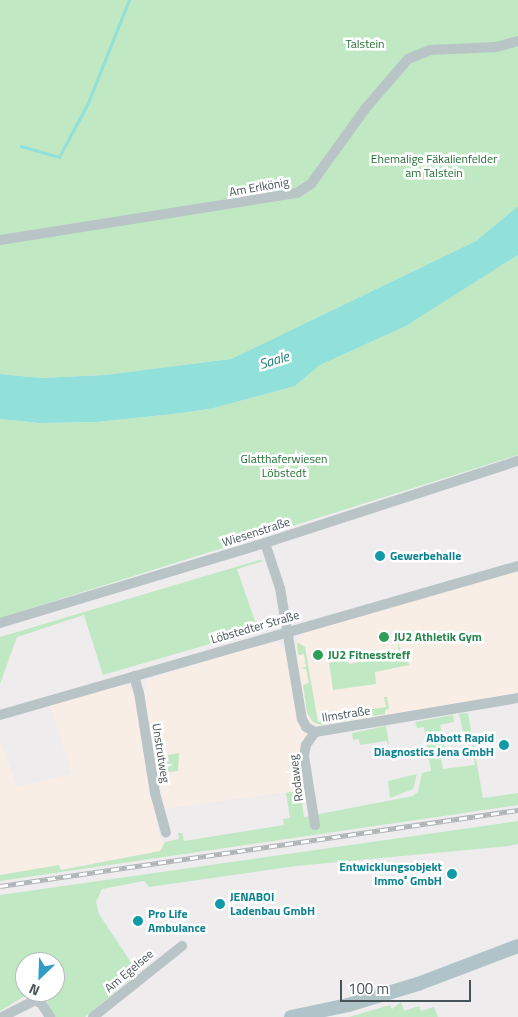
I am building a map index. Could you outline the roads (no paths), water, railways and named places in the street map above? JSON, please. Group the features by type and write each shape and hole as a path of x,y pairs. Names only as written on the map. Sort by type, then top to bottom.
{"main road":[{"path":"290,1017 330,1014 418,984 518,946"}],"street":[{"name":"Am Erlkönig","path":"0,240 298,193 311,184 365,109 408,59 430,50 496,47 518,41"},
{"name":"Wiesenstraße","path":"0,623 265,543 518,461"},
{"name":"Ilmstraße","path":"265,543 280,588 302,719 306,727 316,732 518,698"},
{"name":"Löbstedter Straße","path":"0,715 286,630 518,566"},
{"name":"Unstrutweg","path":"134,676 155,793 166,833"},
{"name":"Rodaweg","path":"315,825 304,756 306,745 316,732"},
{"name":"Am Egelsee","path":"93,1017 182,946"},
{"path":"2,1017 35,1000 41,1003 50,1017"}],"water":[{"name":"Saale","path":"518,206 518,255 406,326 320,365 295,386 214,408 182,413 97,422 39,423 0,419 0,374 41,378 105,375 231,359 476,241"}],"waterway":[{"path":"21,146 59,157 88,103 129,0"}],"railway":[{"path":"0,886 518,810"}],"place":[{"name":"Gewerbehalle","path":"380,556"},
{"name":"JU2 Athletik Gym","path":"384,637"},
{"name":"JU2 Fitnesstreff","path":"318,655"},
{"name":"Abbott Rapid Diagnostics Jena GmbH","path":"504,745"},
{"name":"Entwicklungsobjekt Immo⁵ GmbH","path":"452,874"},
{"name":"JENABOI Ladenbau GmbH","path":"220,904"},
{"name":"Pro Life Ambulance","path":"138,921"}],"park label":[{"name":"Talstein","path":"365,44"},
{"name":"Ehemalige Fäkalienfelder am Talstein","path":"434,166"},
{"name":"Glatthaferwiesen Löbstedt","path":"284,466"}]}
